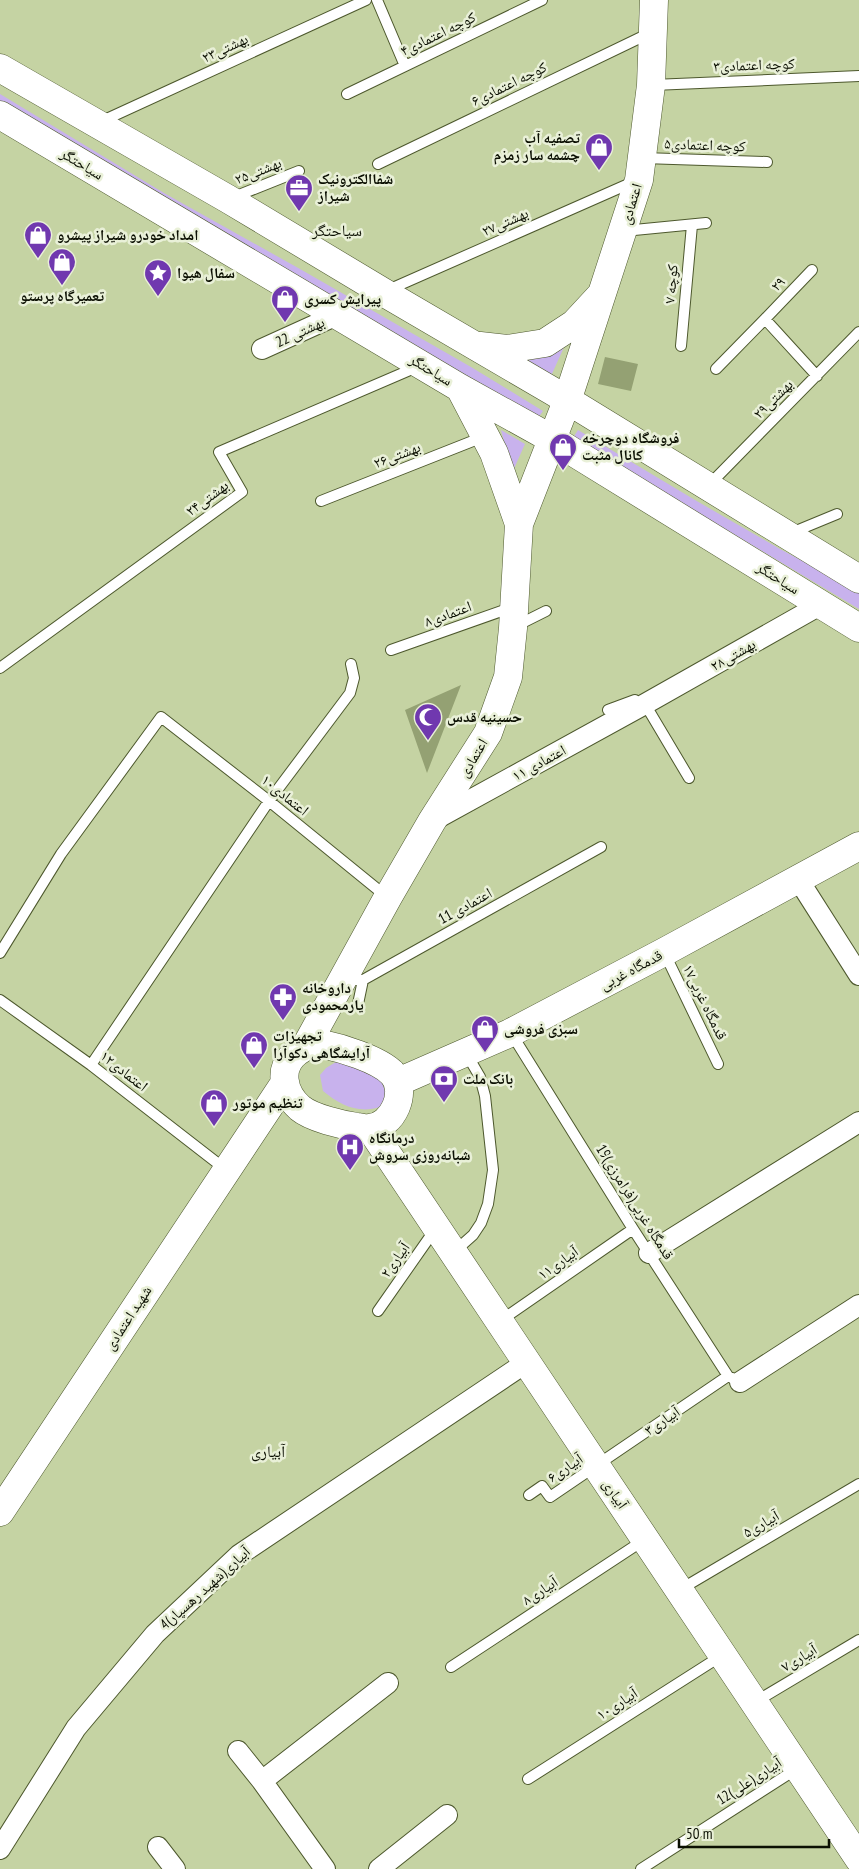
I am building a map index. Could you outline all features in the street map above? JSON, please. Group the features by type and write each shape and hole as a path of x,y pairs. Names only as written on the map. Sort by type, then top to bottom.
{"street":[{"name":"اعتمادی","path":"306,1046 353,980 388,897 432,821 488,733 508,677 519,524 568,400 623,231 640,169 650,85 654,0"},
{"path":"0,68 228,199 568,400 859,579"},
{"name":"سیاحتگر","path":"0,115 460,388 552,439 859,628"},
{"path":"477,346 507,350 545,342 574,324 600,301"},
{"path":"600,301 589,363 589,386 598,405 621,433"},
{"name":"22 بهشتی","path":"262,349 337,315"},
{"path":"460,388 494,453 519,524"},
{"name":"۲۸بهشتی","path":"645,704 820,605"},
{"name":"۱۱ اعتمادی","path":"432,821 645,704"},
{"name":"قدمگاه غربی","path":"398,1082 510,1032 664,952 859,846"},
{"path":"798,879 859,975"},
{"path":"322,1044 358,1054 392,1072 398,1082 400,1095 395,1110 382,1123 370,1128 326,1120 301,1109 289,1096 284,1084 286,1067 293,1055 306,1046 322,1044"},
{"name":"شهید اعتمادی","path":"0,1512 10,1478 284,1084"},
{"path":"256,1124 301,1109"},
{"path":"649,1253 859,1122"},
{"name":"آبیاری","path":"370,1128 798,1768 848,1834 859,1859"},
{"name":"آبیاری۳","path":"734,1379 859,1306"},
{"name":"4آبیاری(شهید رهسپار)","path":"0,1849 76,1728 155,1634 239,1554 527,1362"},
{"path":"262,1782 388,1683"},
{"path":"238,1751 325,1869"},
{"path":"379,1869 447,1815"},
{"path":"158,1847 175,1869"}],"lane":[{"name":"۲۳بهشتی","path":"96,123 366,0"},
{"path":"378,0 405,66"},
{"name":"کوچه اعتمادی۴","path":"347,94 542,0"},
{"name":"کوچه اعتمادی۶","path":"378,164 652,32"},
{"name":"کوچه اعتمادی۳","path":"650,85 859,76"},
{"name":"کوچه اعتمادی۵","path":"640,169 766,162"},
{"name":"۲۷بهشتی","path":"383,292 640,169"},
{"name":"۲۵بهشتی","path":"228,199 299,171"},
{"path":"623,231 706,223"},
{"name":"کوچه ۷","path":"681,346 692,224"},
{"name":"۲۹","path":"716,369 812,270"},
{"path":"765,319 818,376"},
{"name":"۲۹بهشتی","path":"708,486 818,376 859,332"},
{"name":"۲۴بهشتی","path":"0,668 242,492 219,452 422,364"},
{"name":"۲۶بهشتی","path":"321,501 484,437"},
{"path":"786,535 837,514"},
{"name":"اعتمادی۸","path":"391,650 546,610"},
{"path":"92,1064 269,801 350,693 354,678 351,664"},
{"path":"608,710 688,680"},
{"path":"645,704 689,778"},
{"name":"اعتمادی۱۰","path":"0,953 61,854 162,717 388,897"},
{"name":"11 اعتمادی","path":"353,980 601,847"},
{"name":"قدمگاه غربی۱۷","path":"664,952 718,1064"},
{"path":"353,980 358,1004"},
{"name":"اعتمادی۱۲","path":"0,1000 92,1064 226,1170"},
{"name":"19قدمگاه غربی(فرامرزی)","path":"510,1032 633,1229 734,1379"},
{"path":"453,1253 473,1235 481,1223 488,1204 493,1170 485,1096 480,1077 466,1052"},
{"name":"آبیاری۲","path":"378,1311 436,1227"},
{"name":"آبیاری۱۱","path":"499,1321 633,1229"},
{"name":"آبیاری۳","path":"596,1466 734,1379"},
{"name":"آبیاری۶","path":"529,1495 542,1486 550,1497 596,1466"},
{"name":"آبیاری۵","path":"679,1590 859,1484"},
{"name":"آبیاری۸","path":"451,1667 645,1539"},
{"name":"آبیاری۷","path":"755,1702 859,1640"},
{"name":"آبیاری۱۰","path":"528,1779 722,1655"},
{"name":"12آبیاری(علی)","path":"641,1869 798,1768"}],"shaded area":[{"path":"0,94 164,193 471,367 543,411 538,418 0,105"},
{"path":"565,345 551,376 520,359"},
{"path":"501,430 525,444 512,473"},
{"path":"578,430 780,549 859,591 859,609 573,438"},
{"path":"336,1062 360,1067 382,1081 386,1095 380,1107 357,1109 343,1104 323,1091 320,1075 326,1068"}],"building":[{"path":"605,357 638,364 631,391 598,384"},
{"name":"حسینیه قدس","path":"461,685 427,773 405,710"}],"place":[{"name":"تصفیه آب چشمه سار زمزم","path":"599,171"},
{"name":"شفاالکترونیک شیراز","path":"299,212"},
{"name":"امداد خودرو شیراز پیشرو","path":"38,259"},
{"name":"تعمیرگاه پرستو","path":"62,286"},
{"name":"سفال هیوا","path":"158,297"},
{"name":"پیرایش کسری","path":"285,323"},
{"name":"فروشگاه دوچرخه کانال مثبت","path":"563,471"},
{"name":"حسینیه قدس","path":"428,741"},
{"name":"داروخانه یارمحمودی","path":"283,1021"},
{"name":"سبزی فروشی","path":"485,1053"},
{"name":"تجهیزات آرایشگاهی دکوآرا","path":"254,1069"},
{"name":"بانک ملت","path":"444,1103"},
{"name":"تنظیم موتور","path":"214,1127"},
{"name":"درمانگاه شبانه‌روزی سروش","path":"350,1171"}],"district":[{"name":"سیاحتگر","path":"337,230"},
{"name":"آبیاری","path":"268,1451"}]}
